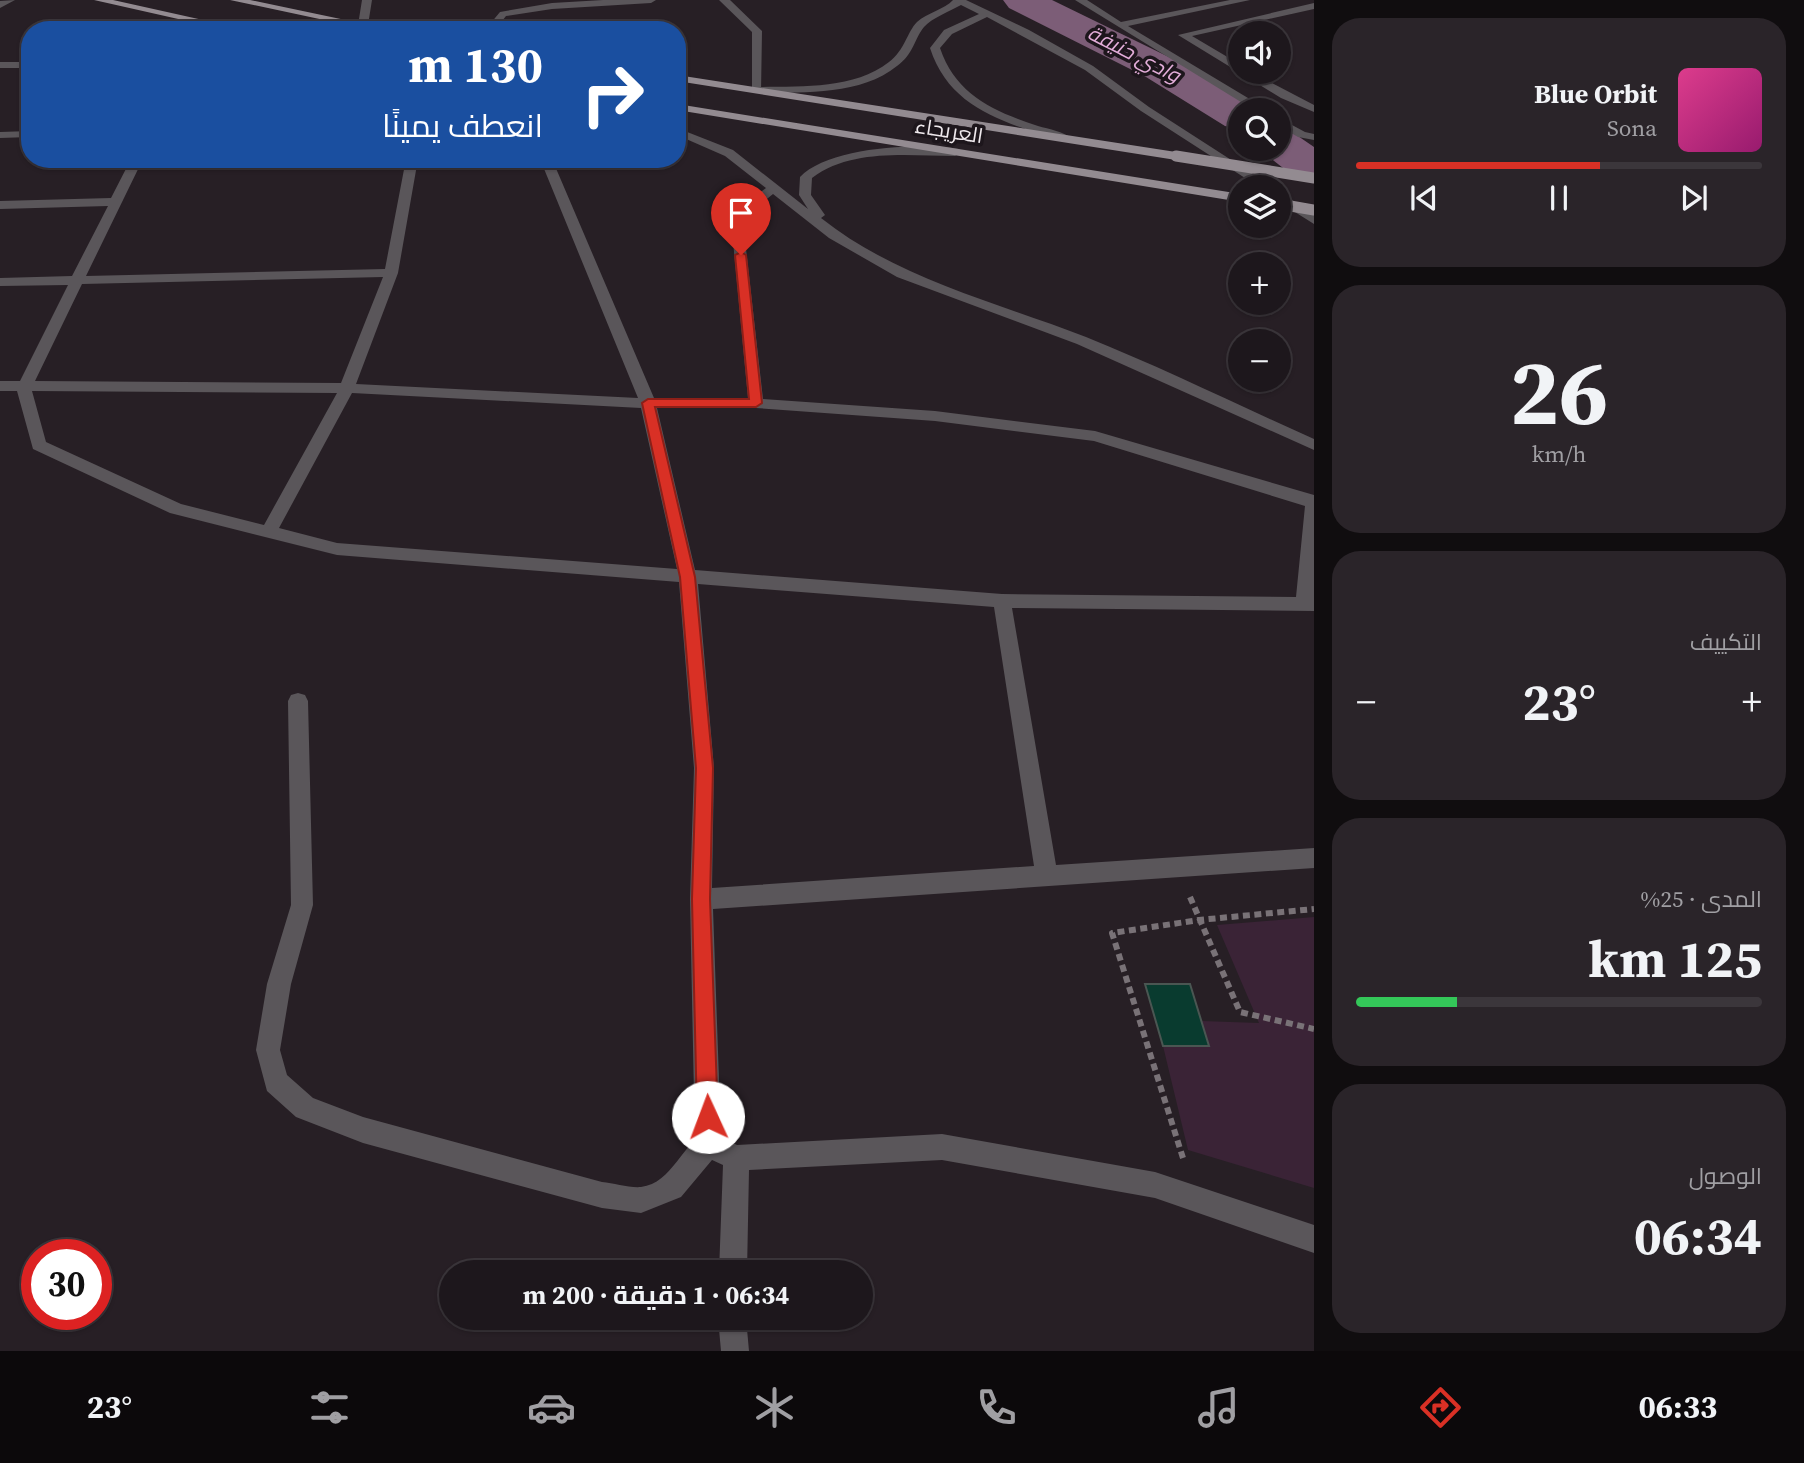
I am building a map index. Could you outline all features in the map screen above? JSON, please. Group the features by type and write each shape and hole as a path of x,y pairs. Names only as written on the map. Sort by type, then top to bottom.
{"main road":[{"path":"99,0 197,21"},
{"path":"235,0 343,21"},
{"name":"العريجاء","path":"686,79 1314,178"},
{"name":"العريجاء","path":"686,108 1228,196"},
{"path":"1291,206 1314,210"}],"street":[{"path":"0,5 10,0"},
{"path":"364,21 367,0"},
{"path":"497,0 503,14"},
{"path":"497,21 503,14 552,6 651,0"},
{"path":"724,0 757,31 757,90 831,87 852,84 880,74 910,46 920,25 960,1 1025,32 1089,68 1145,109 1247,175"},
{"path":"1080,0 1242,98"},
{"path":"1119,25 1245,0"},
{"path":"1280,0 1301,9"},
{"path":"1247,21 1314,6"},
{"path":"986,14 948,32 934,48 938,66 957,88 980,106 1015,122 1067,139"},
{"path":"1228,25 1183,35 1228,62"},
{"path":"0,65 21,65"},
{"path":"1265,84 1314,109"},
{"path":"1291,128 1302,135 1314,137"},
{"path":"0,135 21,134"},
{"path":"686,135 729,153 834,235 902,274 1082,341 1314,445"},
{"path":"834,235 805,195 806,177 816,167 854,156 955,152"},
{"path":"0,386 24,388 347,387 648,403 756,403 935,416 1095,436 1313,501 1309,605 1002,601 337,549 176,509 39,444 24,388 132,168"},
{"path":"268,532 347,387 391,273 409,168"},
{"path":"298,701 302,905 279,984 268,1051 275,1082 305,1108 363,1130 602,1195 641,1200 672,1188 708,1145 701,899 705,768 688,577 648,403 549,168"},
{"path":"756,403 738,230 745,210 774,187"},
{"path":"0,205 116,202"},
{"path":"1291,204 1314,220"},
{"path":"0,282 78,278 391,273"},
{"path":"1002,601 1047,876"},
{"path":"701,899 1314,858"},
{"path":"708,1145 736,1158 942,1147 1155,1185 1314,1239"},
{"path":"733,1260 736,1158"},
{"path":"733,1330 735,1351"}],"path":[{"path":"1177,867 1240,1012 1314,1029"},
{"path":"1196,1162 1183,1158 1112,933 1199,920 1314,909"}],"shaded area":[{"path":"1314,917 1314,1188 1188,1150 1163,1046 1209,1046 1201,1021 1259,1023 1217,925"}],"building":[{"path":"1145,984 1190,984 1209,1046 1163,1046"}],"waterway":[{"name":"وادي حنيفة","path":"1022,0 1161,68 1228,108"},
{"name":"وادي حنيفة","path":"1291,153 1314,169"}],"route":[{"path":"708,1117 701,899 705,768 688,577 648,403 756,403 741,255"}]}
